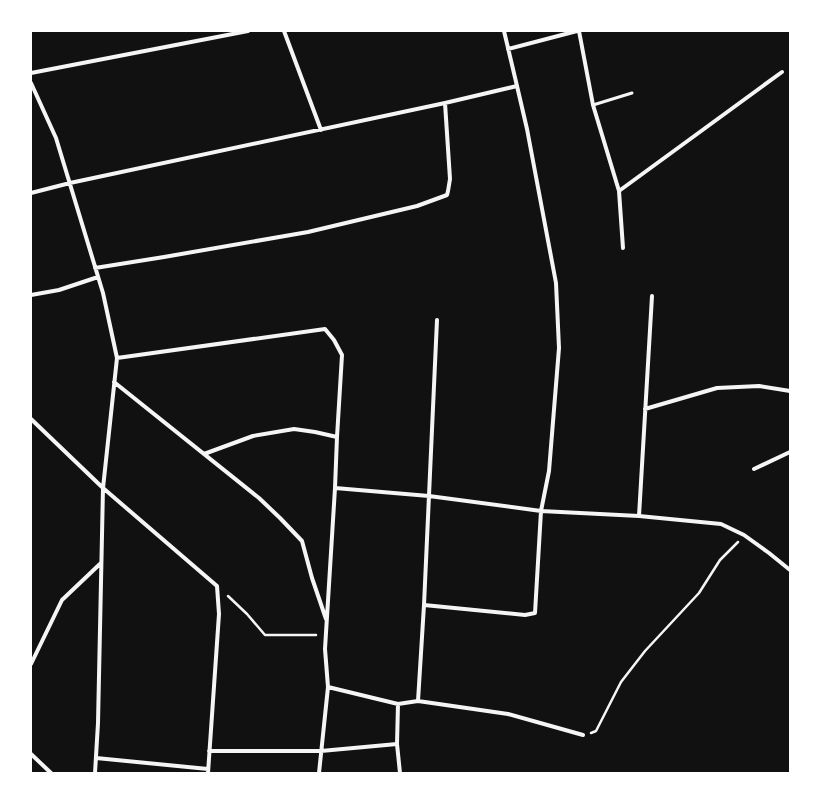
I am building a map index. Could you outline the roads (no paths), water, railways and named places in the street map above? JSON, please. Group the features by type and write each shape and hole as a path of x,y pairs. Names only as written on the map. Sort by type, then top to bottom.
{"street":[{"path":"31,74 248,31"},
{"path":"284,31 321,130"},
{"path":"424,606 525,615 535,613 541,510 549,471 559,348 556,283 527,129 504,31"},
{"path":"508,49 578,31 593,105 619,191 623,248"},
{"path":"619,191 782,72"},
{"path":"31,83 56,138 103,293 117,358 103,488 98,723 95,773"},
{"path":"31,193 70,183 321,130 517,86"},
{"path":"95,268 308,232 417,206 447,195 450,178 445,103"},
{"path":"31,295 58,290 98,277"},
{"path":"639,516 652,296"},
{"path":"418,701 424,606 437,320"},
{"path":"117,358 325,330 334,340 342,355 336,437 335,488 326,634 328,687 319,773"},
{"path":"114,382 259,498 302,541 312,578 327,622"},
{"path":"645,409 717,388 759,386 790,391"},
{"path":"31,419 103,488 217,586 219,614 208,771 96,758"},
{"path":"204,454 253,436 294,429 336,437"},
{"path":"754,469 790,452"},
{"path":"335,488 429,496 541,510 639,516 721,524 744,535 790,570"},
{"path":"31,664 62,600 101,563"},
{"path":"328,687 398,704 418,701 508,714 583,735"},
{"path":"398,704 397,744 400,773"},
{"path":"209,751 321,751 397,744"},
{"path":"31,754 51,773"}],"lane":[{"path":"593,105 632,94"}]}
